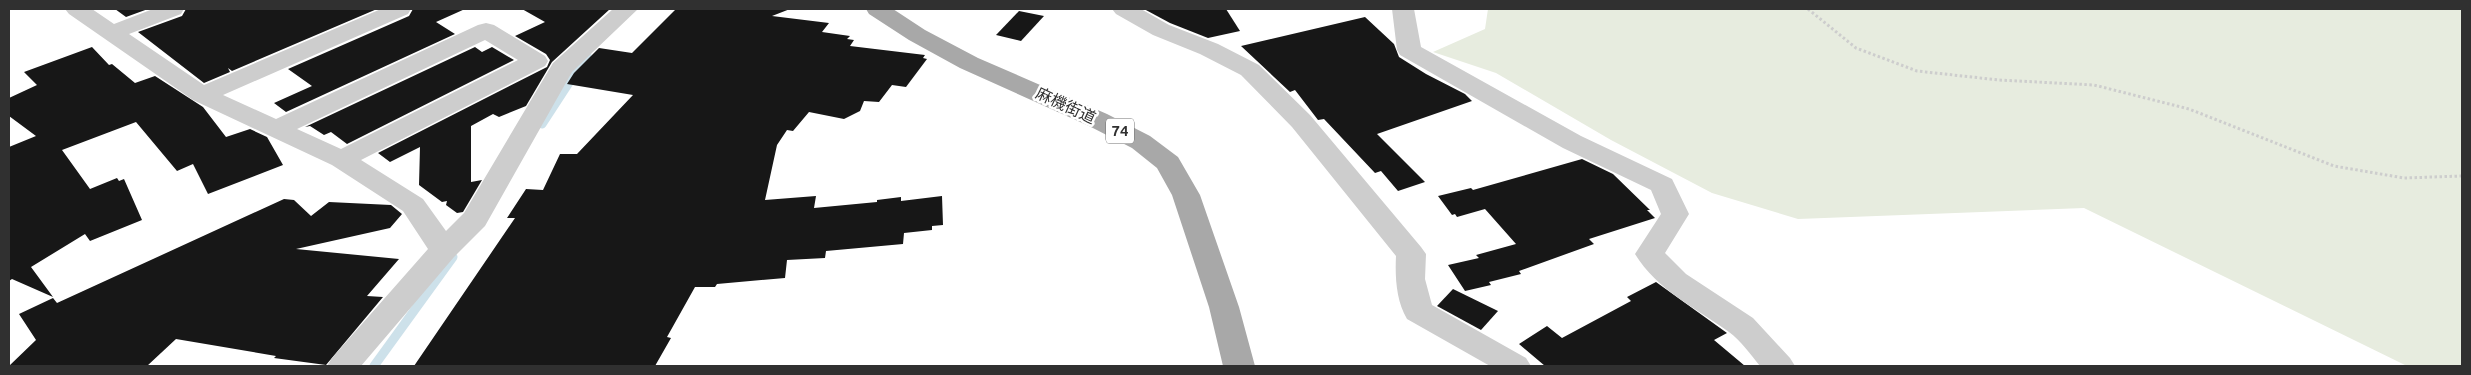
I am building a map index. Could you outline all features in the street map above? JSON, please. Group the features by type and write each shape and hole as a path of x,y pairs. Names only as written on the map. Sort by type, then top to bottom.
{"main road":[{"name":"麻機街道","path":"877,9 917,35 969,63 1042,93 1132,138 1168,163 1186,195 1224,308 1239,366"}],"street":[{"path":"77,9 202,95 341,159 413,205 444,250"},
{"path":"111,33 173,9"},
{"path":"202,95 400,9"},
{"path":"344,366 444,250 475,219 562,68 626,9"},
{"path":"1124,9 1161,30 1209,49 1250,70 1301,121 1411,254 1410,279 1418,311 1515,366"},
{"path":"1403,9 1409,50 1572,142 1662,186 1675,214 1650,254 1674,280 1742,326 1779,366"},
{"path":"276,129 486,30 536,61 341,159"}],"path":[{"path":"1808,9 1856,48 1875,57 1917,70 2000,80 2094,85 2189,109 2334,166 2404,178 2462,176"}],"shaded area":[{"path":"1488,9 2462,9 2462,366 2407,366 2084,208 1798,219 1712,193 1611,140 1496,73 1433,52 1485,29"}],"building":[{"path":"115,9 148,9 126,17"},
{"path":"186,9 377,9 232,71 228,68 230,72 204,83 138,32 182,16"},
{"path":"413,9 465,9 436,22 455,34 286,112 274,103 312,86 288,69 409,16"},
{"path":"522,9 610,9 552,62 526,106 499,117 493,114 471,126 471,182 482,180 463,212 457,213 446,205 447,201 442,202 419,185 420,147 390,162 378,153 547,67 550,60 546,54 515,36 545,22"},
{"path":"676,9 790,9 772,16 829,23 822,32 850,36 847,39 854,40 850,46 925,55 923,58 927,59 906,87 892,85 879,102 864,101 860,111 844,119 809,112 793,131 787,130 777,145 765,200 816,196 814,208 877,202 877,200 901,197 901,201 942,196 943,225 932,226 932,230 904,233 903,244 826,251 825,258 787,260 785,278 717,284 715,287 695,287 667,337 671,338 655,366 414,366 515,218 507,218 526,189 543,190 560,154 577,154 633,95 567,84 574,73 599,48 632,53"},
{"path":"1144,9 1226,9 1240,31 1208,38 1170,23"},
{"path":"1019,11 1044,16 1021,41 996,35"},
{"path":"1365,17 1394,44 1399,57 1426,74 1465,94 1472,101 1377,134 1425,182 1398,191 1381,171 1375,173 1324,119 1318,120 1295,90 1290,92 1241,46"},
{"path":"92,47 109,65 112,64 135,83 155,76 203,107 226,137 250,129 267,137 283,165 208,194 193,164 177,171 136,122 62,150 90,189 117,178 119,181 124,179 142,220 90,241 85,234 31,267 53,297 12,279 9,281 9,147 36,136 9,116 9,98 37,85 24,72"},
{"path":"475,47 482,52 492,47 514,60 347,144 331,132 324,135 310,126 305,127"},
{"path":"1582,159 1613,174 1650,210 1647,210 1655,218 1589,239 1594,244 1519,271 1521,274 1489,282 1491,285 1465,291 1448,265 1479,258 1476,255 1516,244 1485,209 1457,217 1455,214 1452,215 1438,196 1471,188 1473,190"},
{"path":"284,199 294,200 311,216 329,202 391,205 402,214 390,228 296,249 399,259 367,296 383,297 326,365 274,358 276,356 176,339 147,366 9,366 36,340 19,314 53,298 57,303"},
{"path":"1656,282 1727,333 1714,340 1745,366 1545,366 1519,344 1547,326 1562,338 1631,301 1627,297"},
{"path":"1453,289 1498,311 1481,330 1437,306"}],"waterway":[{"path":"542,124 587,55"},
{"path":"374,366 453,257"}]}
